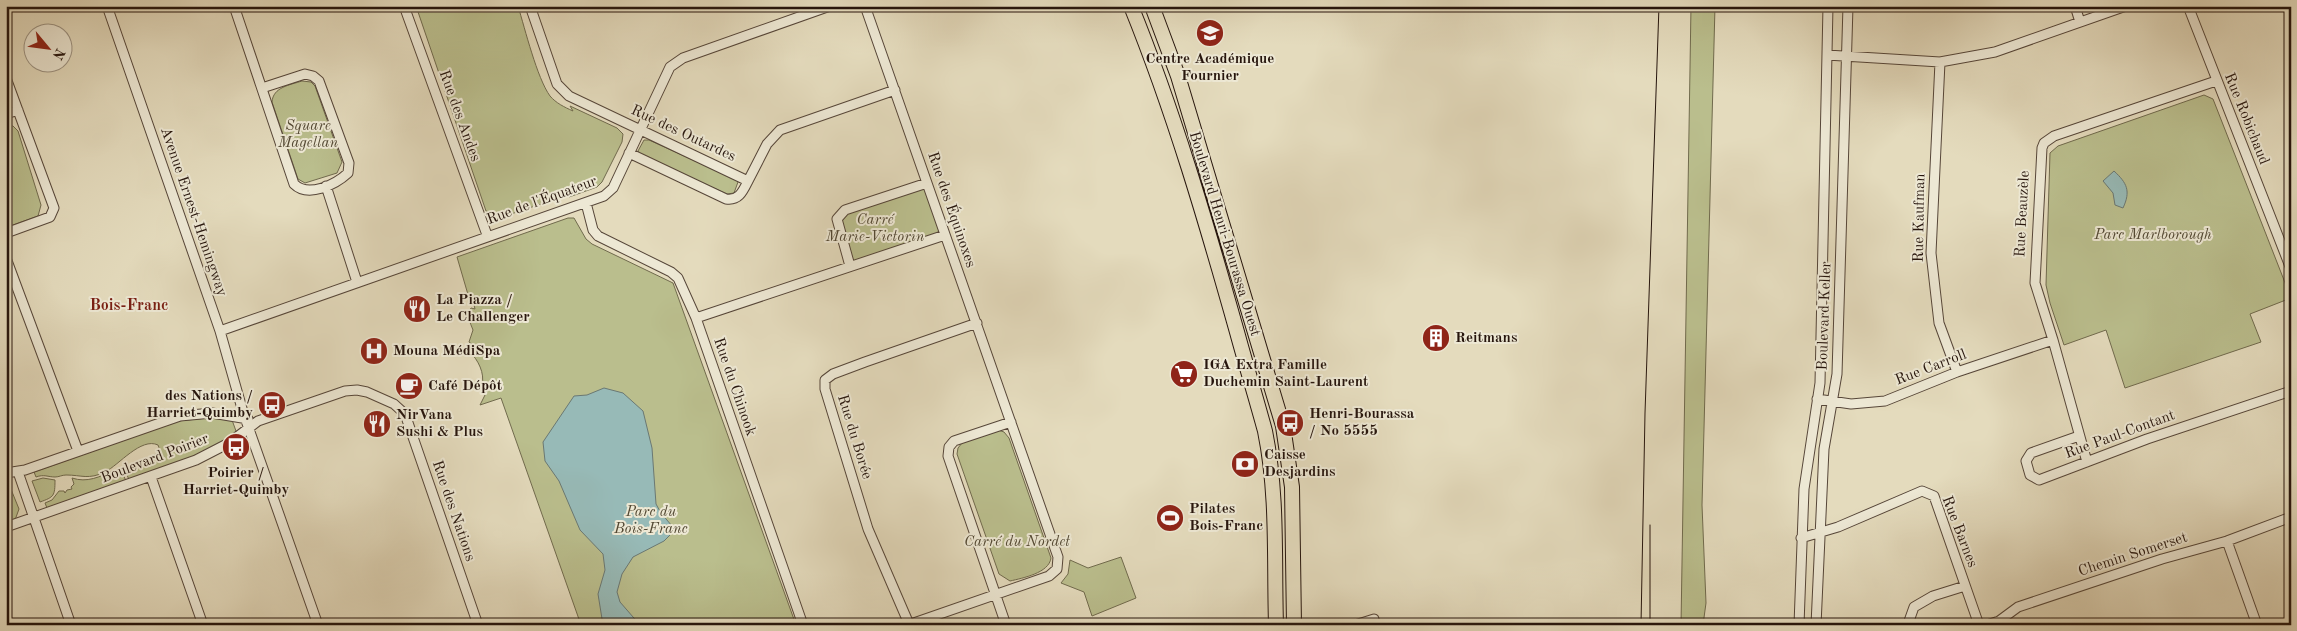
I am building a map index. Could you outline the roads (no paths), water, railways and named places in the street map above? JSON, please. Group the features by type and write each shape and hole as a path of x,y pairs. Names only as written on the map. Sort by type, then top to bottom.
{"main road":[{"name":"Boulevard Henri-Bourassa Ouest","path":"1131,6 1154,65 1216,255 1265,431 1270,455 1274,503 1276,625"},
{"name":"Boulevard Henri-Bourassa Ouest","path":"1152,6 1186,100 1283,426 1293,497 1294,625"}],"street":[{"name":"Avenue Ernest-Hemingway","path":"107,6 220,331 249,428 318,625"},
{"path":"234,6 294,184 300,190 308,192 341,179 348,173 350,168 319,81 313,76 305,74 262,88"},
{"name":"Rue des Andes","path":"404,6 488,235"},
{"name":"Rue des Outardes","path":"530,6 557,84 569,96 748,180"},
{"name":"Rue de l'Équateur","path":"220,331 488,235 604,196 613,188 670,67 683,58 830,6"},
{"name":"Rue des Équinoxes","path":"865,6 1058,557 1057,569 1049,576 997,594"},
{"name":"Boulevard Keller","path":"1799,625 1804,489 1820,383 1828,6"},
{"name":"Boulevard Keller","path":"1816,625 1824,449 1836,374 1848,55 1848,6"},
{"path":"2075,6 2080,22"},
{"path":"1827,55 1940,62 1995,52 2126,6"},
{"name":"Rue Robichaud","path":"2188,6 2291,268"},
{"name":"Rue Kaufman","path":"1940,62 1931,253 1939,323 1957,372"},
{"path":"6,78 54,208 50,217 6,232"},
{"name":"Rue Beauzèle","path":"2088,462 2035,283 2040,154 2044,144 2054,136 2216,81"},
{"path":"628,153 726,199 732,200 738,197 767,144 780,130 895,90"},
{"path":"6,114 18,110"},
{"path":"850,266 837,220 845,210 927,183"},
{"path":"326,186 357,282"},
{"name":"Rue du Chinook","path":"586,203 593,230 598,236 671,272 678,278 696,318 803,625"},
{"path":"696,318 945,234"},
{"path":"6,258 78,452"},
{"name":"Rue du Borée","path":"909,625 868,529 825,389 825,380 841,371 977,323"},
{"name":"Rue Carroll","path":"1817,399 1866,404 1884,401 1957,372 2053,340"},
{"name":"Rue des Nations","path":"258,421 349,390 367,392 400,408 408,424 478,625"},
{"name":"Rue Paul-Contant","path":"2079,436 2031,453 2026,461 2030,476 2039,480 2147,439 2291,391"},
{"name":"Boulevard Poirier","path":"6,472 18,472 180,416 212,413 258,421"},
{"name":"Boulevard Poirier","path":"6,527 151,477 211,454 258,421"},
{"path":"1006,625 997,594 948,456 949,447 954,441 1011,422"},
{"path":"18,472 71,625"},
{"path":"151,477 203,625"},
{"name":"Rue Barnes","path":"1801,538 1819,534 1922,491 1934,496 1978,625"},
{"name":"Chemin Somerset","path":"1987,625 1999,620 2018,607 2162,559 2227,541 2291,518"},
{"path":"2227,541 2257,625"},
{"path":"1910,625 1909,621 1914,607 1933,596 1965,586"},
{"path":"909,625 997,594"},
{"path":"1355,625 1374,619"}],"water":[{"path":"2114,171 2125,183 2127,197 2123,208 2115,205 2113,193 2103,181"},
{"path":"604,388 623,393 643,411 652,448 656,504 672,526 671,534 664,541 633,557 622,574 617,592 620,602 640,625 603,625 598,594 605,570 603,554 580,530 559,481 545,461 543,442 574,396 587,395"}],"tram line":[{"path":"1641,625 1645,413 1659,6"},
{"path":"1650,525 1650,625"}],"place":[{"name":"Centre Académique Fournier","path":"1210,33"},
{"name":"La Piazza / Le Challenger","path":"417,309"},
{"name":"Reitmans","path":"1436,338"},
{"name":"Mouna MédiSpa","path":"374,351"},
{"name":"IGA Extra Famille Duchemin Saint-Laurent","path":"1184,374"},
{"name":"Café Dépôt","path":"409,386"},
{"name":"des Nations / Harriet-Quimby","path":"272,405"},
{"name":"Henri-Bourassa / No 5555","path":"1290,423"},
{"name":"NirVana Sushi & Plus","path":"377,424"},
{"name":"Poirier / Harriet-Quimby","path":"236,447"},
{"name":"Caisse Desjardins","path":"1245,464"},
{"name":"Pilates Bois-Franc","path":"1170,518"}],"district":[{"name":"Bois-Franc","path":"129,306"}],"park label":[{"name":"Square Magellan","path":"308,134"},
{"name":"Carré Marie-Victorin","path":"875,228"},
{"name":"Parc Marlborough","path":"2153,235"},
{"name":"Parc du Bois-Franc","path":"651,520"},
{"name":"Carré du Nordet","path":"1017,542"}]}
